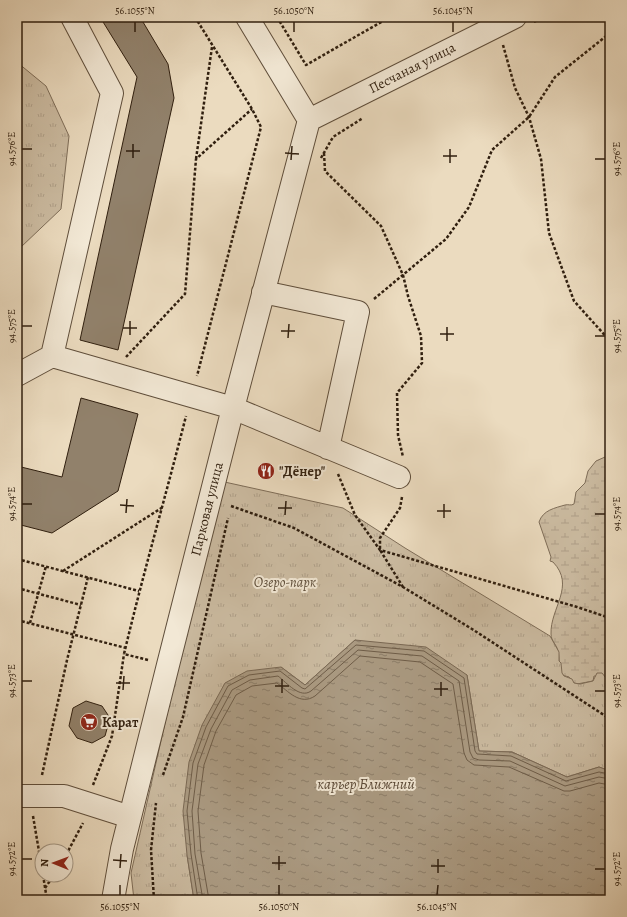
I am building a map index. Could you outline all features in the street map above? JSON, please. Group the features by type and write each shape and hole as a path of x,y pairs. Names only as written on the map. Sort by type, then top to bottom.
{"street":[{"path":"52,356 112,93 72,17"},
{"path":"247,17 309,120"},
{"name":"Песчаная улица","path":"309,120 514,22"},
{"name":"Парковая улица","path":"113,900 122,849 168,665 263,292 309,120"},
{"path":"263,292 358,312 328,448"},
{"path":"17,375 52,356 233,408 402,478"},
{"path":"23,796 64,796 130,817"}],"path":[{"path":"72,843 85,818 94,782 112,736 124,654 139,591 163,507 261,127 252,109 195,17"},
{"path":"277,17 306,64 390,17"},
{"path":"544,17 514,22 515,88 529,117 541,159 549,233 574,301 610,341"},
{"path":"358,312 446,239 469,207 492,150 529,117 555,77 610,33"},
{"path":"111,373 185,294 196,159 212,46"},
{"path":"196,159 252,109"},
{"path":"317,164 333,137 364,117"},
{"path":"324,145 325,171 382,226 403,275 421,336 422,363 397,393 398,435 402,478 400,508 380,538 380,550"},
{"path":"328,448 354,515 380,550 403,587"},
{"path":"232,499 231,506 294,528 403,587 472,629 610,719"},
{"path":"64,571 163,507"},
{"path":"162,780 183,717 229,514"},
{"path":"380,550 610,618"},
{"path":"17,558 139,591"},
{"path":"30,623 46,566"},
{"path":"35,843 23,796 42,774 73,634 88,577"},
{"path":"17,588 81,605"},
{"path":"17,620 126,648"},
{"path":"124,654 168,665"},
{"path":"154,900 151,850 156,800"},
{"path":"44,883 47,900"},
{"path":"45,888 48,883"}],"green space":[{"path":"18,63 46,86 69,136 61,209 21,247 17,235"},
{"path":"605,457 610,457 610,683 606,677 594,676 593,681 577,684 574,683 569,677 561,673 558,651 551,636 554,615 562,588 562,580 559,571 553,562 550,561 551,557 539,522 546,512 557,507 574,504 576,492 585,483 588,471 596,461"},
{"name":"Озеро-парк","path":"220,481 343,508 405,548 550,636 559,652 559,661 561,663 562,673 564,676 572,679 574,683 580,684 593,681 597,673 602,673 610,683 610,771 599,767 567,777 512,752 479,751 467,675 355,640 305,685 281,667 187,855 194,900 134,900 131,873"}],"water":[{"name":"карьер Ближний","path":"355,640 426,647 467,675 479,751 512,752 567,777 599,767 610,771 610,900 194,900 187,855 183,811 189,762 202,725 225,683 247,671 281,667 305,685"}],"building":[{"path":"100,17 140,17 168,64 174,98 118,350 80,340 137,77"},
{"path":"81,398 138,414 118,491 52,533 17,524 17,466 62,477"},
{"name":"Карат","path":"86,701 102,706 110,718 105,736 92,743 77,738 69,726 73,708"}],"place":[{"name":"\"Дёнер\"","path":"266,471"},
{"name":"Карат","path":"89,722"}]}
